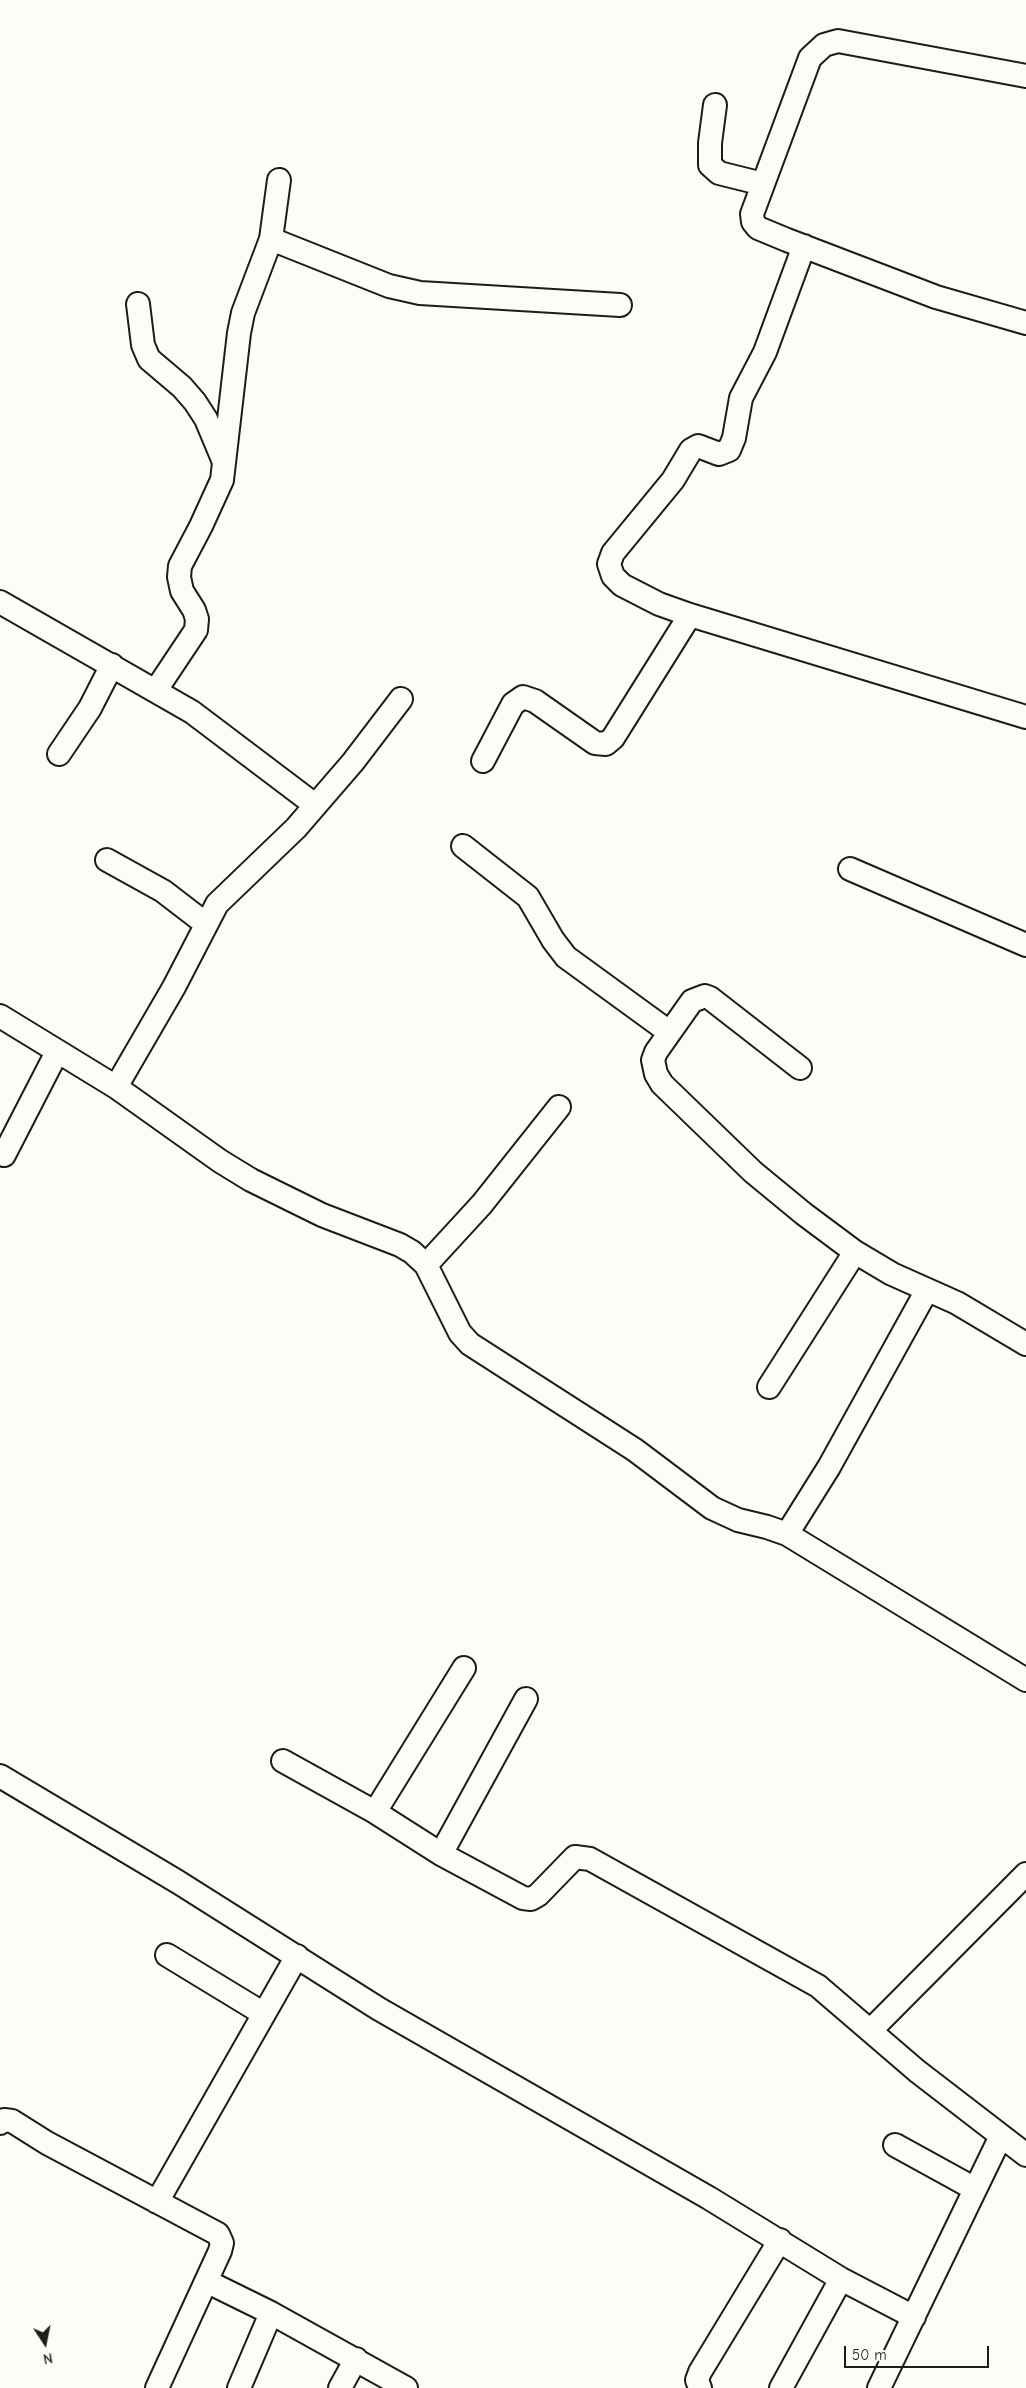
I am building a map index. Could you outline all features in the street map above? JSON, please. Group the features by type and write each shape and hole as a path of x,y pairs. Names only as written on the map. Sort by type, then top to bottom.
{"street":[{"path":"1026,76 892,50 838,41 831,42 816,51 810,58 752,214 753,222 758,228 936,297 1026,323"},
{"path":"715,105 710,143 710,165 719,173 763,184"},
{"path":"156,690 196,630 197,619 194,610 182,591 179,578 180,566 218,489 224,463 243,312 271,239 279,180"},
{"path":"271,239 389,286 420,293 620,304"},
{"path":"804,246 765,352 741,398 734,438 729,450 719,454 698,446 690,450 672,480 613,553 609,564 613,576 622,585 659,604 690,615 1026,717"},
{"path":"138,304 148,359 182,387 195,402 209,426 224,463"},
{"path":"1,606 112,665 192,712 315,805"},
{"path":"483,761 513,704 524,697 535,701 595,743 606,744 613,738 690,615"},
{"path":"59,754 90,708 112,665"},
{"path":"116,1087 174,986 217,904 296,828 362,750 401,698"},
{"path":"463,846 528,898 553,940 566,957 670,1032"},
{"path":"107,860 163,891 206,924"},
{"path":"850,869 1026,945"},
{"path":"800,1068 705,996 692,1001 656,1052 654,1060 656,1074 662,1084 760,1178 855,1252 892,1274 957,1303 1026,1344"},
{"path":"0,1016 116,1087 220,1161 251,1180 322,1215 400,1245 426,1265 460,1333 470,1344 635,1450 724,1515 787,1534 1026,1680"},
{"path":"4,1155 57,1052"},
{"path":"426,1265 507,1175 559,1106"},
{"path":"769,1387 855,1252"},
{"path":"787,1534 843,1443 927,1290"},
{"path":"374,1812 464,1668"},
{"path":"441,1854 526,1699"},
{"path":"284,1761 516,1896 531,1899 538,1896 575,1857 590,1859 804,1977 827,1992 917,2071 1026,2155"},
{"path":"0,1776 297,1956 387,2014 701,2193 841,2279 914,2317"},
{"path":"870,2030 1026,1874"},
{"path":"167,1955 264,2014"},
{"path":"157,2202 297,1956"},
{"path":"0,2123 4,2120 12,2121 47,2143 218,2234 222,2243 208,2282 156,2388"},
{"path":"879,2388 1001,2136"},
{"path":"895,2145 975,2189"},
{"path":"700,2388 697,2380 700,2372 780,2240"},
{"path":"781,2388 841,2279"},
{"path":"208,2282 271,2313 406,2388"},
{"path":"238,2388 271,2313"},
{"path":"340,2388 356,2360"}]}
